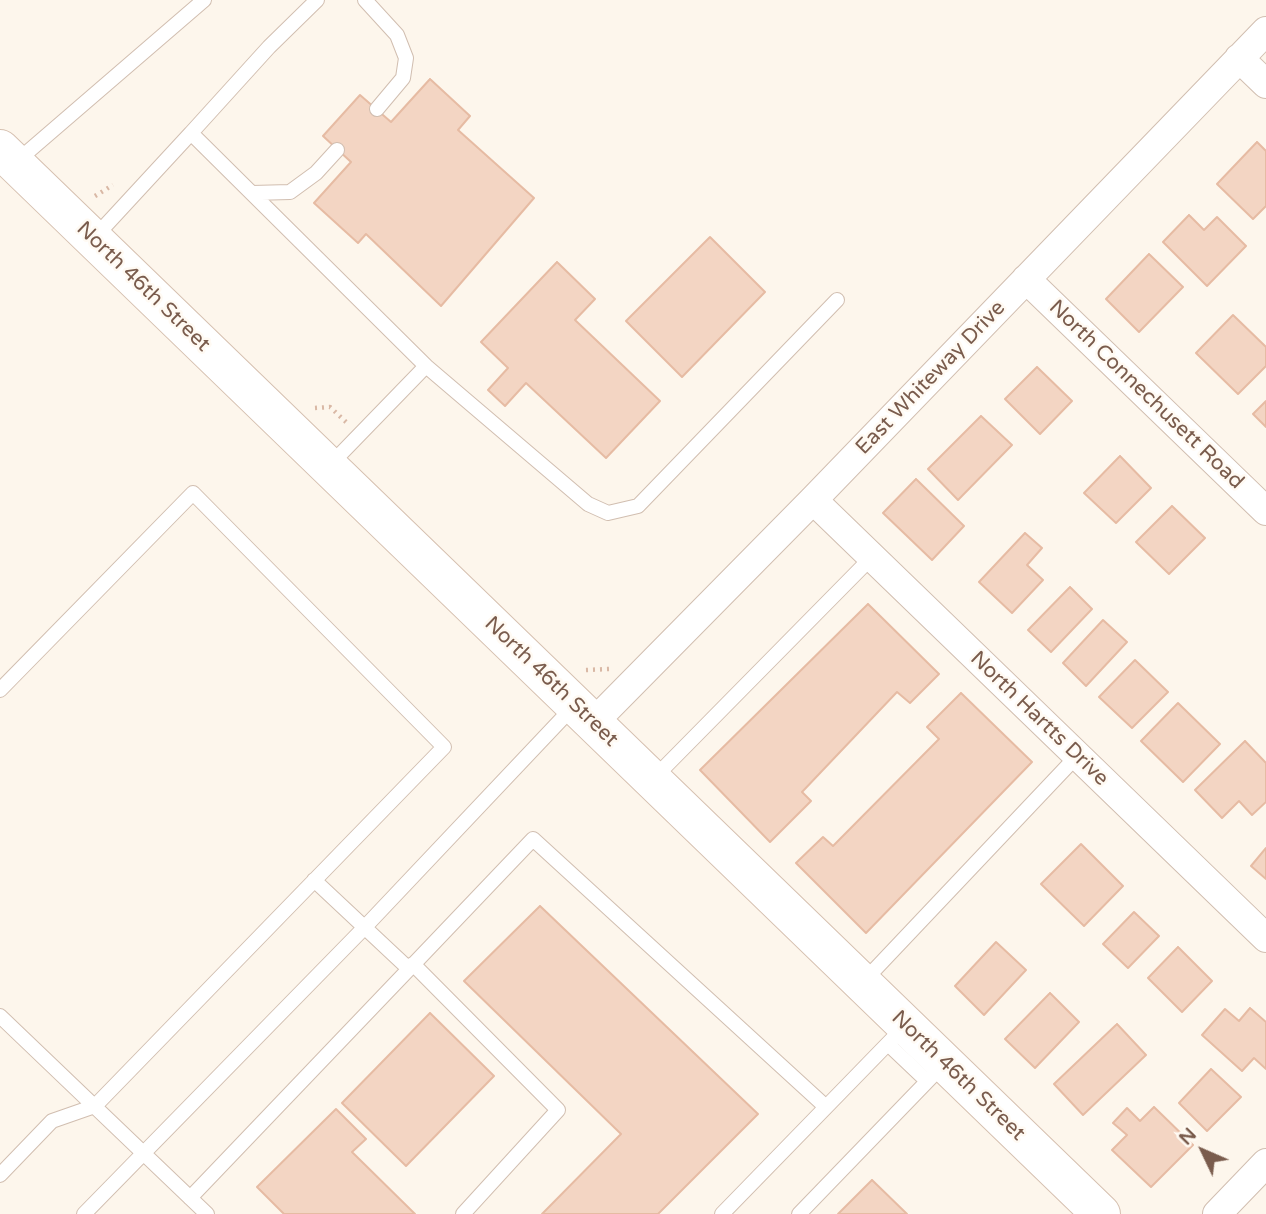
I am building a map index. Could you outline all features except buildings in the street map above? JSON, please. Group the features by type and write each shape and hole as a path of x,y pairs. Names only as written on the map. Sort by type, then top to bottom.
{"street":[{"name":"East Whiteway Drive","path":"584,714 813,500 1266,31"},
{"path":"1240,58 1266,84"},
{"name":"North 46th Street","path":"8,156 862,983 897,1034 936,1072 1101,1214"},
{"name":"North Connechusett Road","path":"1026,279 1266,511"},
{"name":"North Hartts Drive","path":"813,500 1266,938"},
{"path":"1217,1214 1266,1163"}],"lane":[{"path":"8,156 204,0"},
{"path":"93,239 270,47 317,0"},
{"path":"365,0 397,35 406,58 403,78 377,109"},
{"path":"191,133 426,366 588,503 608,513 638,506 838,300"},
{"path":"252,193 290,192 316,173 337,150"},
{"path":"329,467 426,366"},
{"path":"0,690 193,493 444,747 95,1106 52,1121 0,1175"},
{"path":"652,780 871,558"},
{"path":"85,1214 364,928 584,714"},
{"path":"862,983 1077,756"},
{"path":"190,1198 534,839 826,1107"},
{"path":"314,880 364,928 411,967 558,1110 463,1214"},
{"path":"0,1016 207,1214"},
{"path":"722,1214 897,1034"},
{"path":"799,1214 936,1072"}]}
